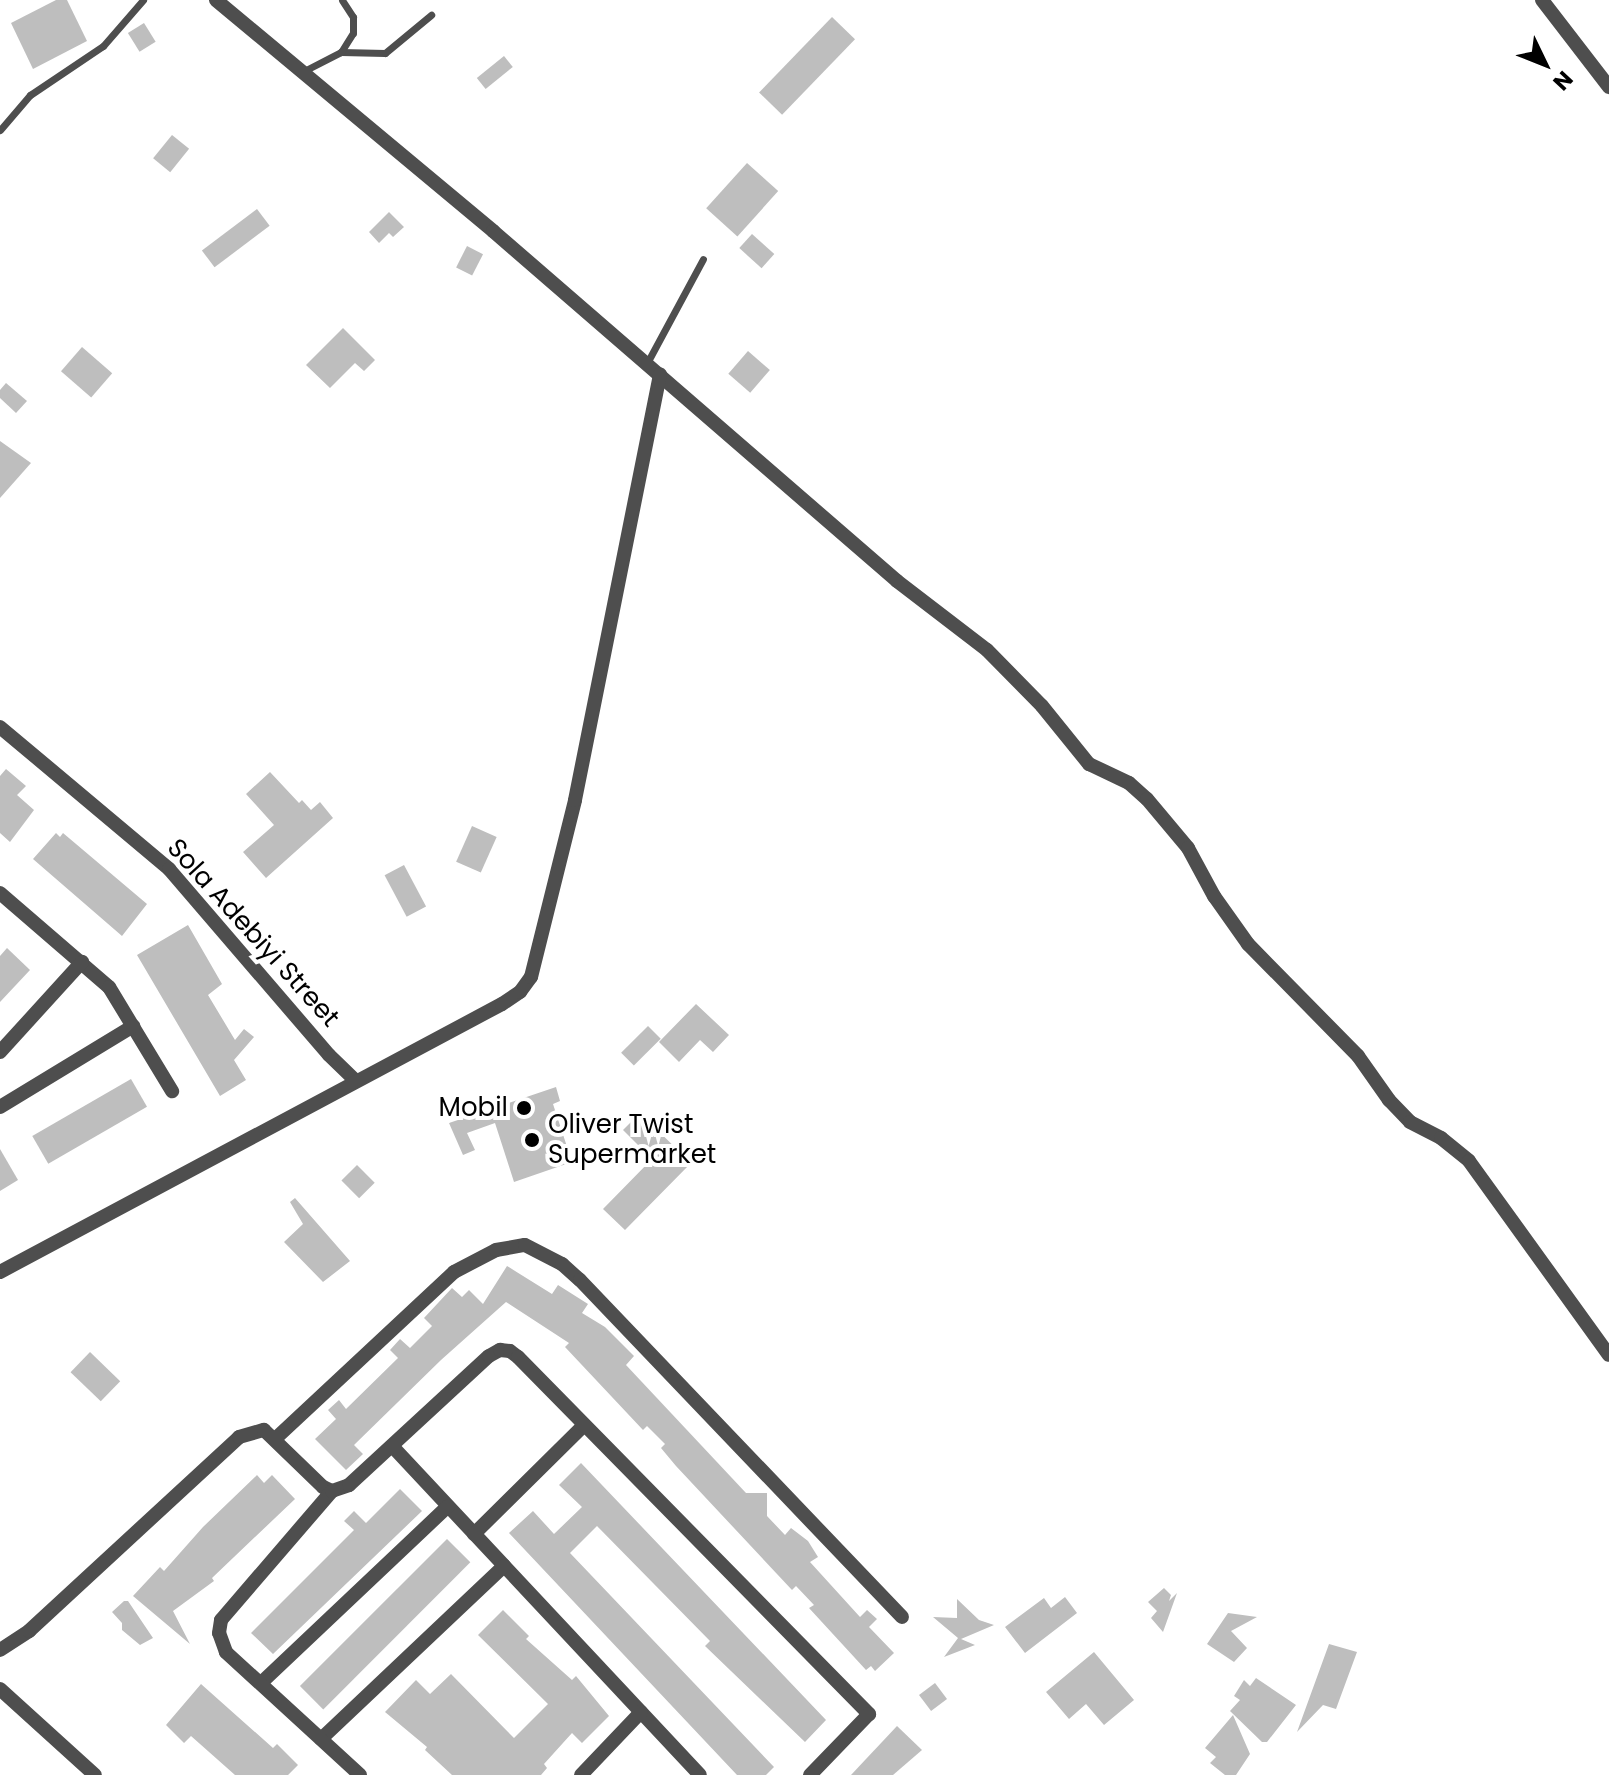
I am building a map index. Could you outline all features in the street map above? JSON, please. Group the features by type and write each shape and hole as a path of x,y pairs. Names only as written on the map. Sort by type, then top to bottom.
{"street":[{"path":"216,0 660,374 897,581 987,650 1042,706 1089,764 1129,783 1147,799 1188,848 1214,896 1248,944 1358,1056 1389,1100 1410,1122 1441,1138 1469,1161 1609,1355"},
{"path":"1542,0 1609,87"},
{"path":"0,1272 520,992 531,977 575,800 660,374"},
{"name":"Sola Adebiyi Street","path":"0,727 169,869 329,1055 356,1081"},
{"path":"0,893 109,987 172,1091"},
{"path":"0,1052 82,962"},
{"path":"0,1107 133,1026"},
{"path":"275,1439 454,1272 496,1250 525,1245 562,1264 580,1280 902,1617"},
{"path":"360,1775 221,1644 221,1620 332,1491 349,1485 489,1356 500,1350 510,1351 518,1357 869,1714 810,1775"},
{"path":"474,1534 584,1425"},
{"path":"0,1650 29,1631 239,1437 264,1430 323,1487 332,1491"},
{"path":"393,1447 700,1775"},
{"path":"261,1683 448,1506"},
{"path":"321,1739 504,1566"},
{"path":"0,1689 95,1775"},
{"path":"581,1775 641,1712"}],"lane":[{"path":"0,130 30,95 103,46 143,0"},
{"path":"341,52 353,33 353,17 342,0"},
{"path":"301,73 341,52 385,53 431,15"},
{"path":"647,363 703,259"}],"building":[{"path":"56,0 67,0 87,41 33,69 11,23"},
{"path":"832,17 855,39 782,115 759,93"},
{"path":"144,23 156,42 140,52 128,33"},
{"path":"504,56 513,67 486,89 477,78"},
{"path":"172,135 189,149 170,172 153,158"},
{"path":"747,163 778,191 737,236 706,208"},
{"path":"257,209 270,226 215,267 202,251"},
{"path":"389,212 404,227 393,237 389,233 379,243 369,232"},
{"path":"752,234 774,254 762,268 739,248"},
{"path":"467,246 483,254 472,276 456,267"},
{"path":"343,328 375,360 364,371 355,363 330,388 306,365"},
{"path":"82,347 112,373 91,397 61,371"},
{"path":"748,351 770,370 750,393 728,374"},
{"path":"6,383 27,401 16,413 0,398 0,390"},
{"path":"0,441 31,463 0,498"},
{"path":"6,769 26,786 17,795 34,810 10,842 0,833 0,776"},
{"path":"270,772 299,803 302,800 311,810 320,802 333,818 266,878 243,852 274,825 246,794"},
{"path":"472,826 497,837 481,873 456,862"},
{"path":"56,833 60,837 63,833 147,904 122,936 33,859"},
{"path":"404,865 426,906 407,917 385,875"},
{"path":"188,925 222,984 208,995 235,1040 244,1029 254,1037 234,1060 246,1080 220,1096 137,955"},
{"path":"7,948 30,970 0,1002 0,956"},
{"path":"696,1004 729,1035 713,1052 700,1040 679,1062 659,1042"},
{"path":"648,1026 661,1039 634,1066 621,1053"},
{"path":"131,1079 147,1107 48,1164 32,1136"},
{"path":"556,1087 560,1101 553,1104 572,1162 514,1182 495,1123 467,1133 475,1150 463,1155 449,1123"},
{"path":"640,1113 691,1163 625,1230 603,1209 652,1159 623,1130"},
{"path":"0,1149 18,1180 0,1191"},
{"path":"357,1165 375,1183 359,1198 341,1181"},
{"path":"295,1198 350,1261 323,1282 284,1242 303,1224 290,1202"},
{"path":"507,1266 552,1294 558,1285 588,1304 582,1313 605,1327 634,1356 626,1365 746,1493 767,1493 767,1516 785,1535 791,1528 808,1541 818,1557 810,1562 860,1617 867,1610 877,1619 869,1627 894,1653 875,1671 871,1666 866,1670 809,1608 814,1605 796,1586 792,1590 676,1466 661,1448 665,1444 647,1426 643,1430 565,1347 569,1343 506,1302 354,1445 363,1454 346,1470 315,1439 336,1419 328,1410 339,1400 346,1409 398,1358 390,1350 400,1339 410,1348 432,1326 424,1318 452,1288 462,1297 469,1290 483,1304"},
{"path":"90,1352 120,1381 101,1401 71,1372"},
{"path":"581,1463 826,1720 805,1742 705,1646 710,1641 597,1526 570,1553 774,1767 766,1775 737,1775 509,1533 533,1511 554,1534 582,1507 559,1485"},
{"path":"257,1475 264,1483 272,1475 295,1499 212,1578 214,1581 173,1611 190,1644 133,1596 160,1567 164,1571 203,1527"},
{"path":"400,1489 422,1511 273,1654 251,1633 354,1530 344,1521 354,1511 366,1523"},
{"path":"447,1539 470,1562 323,1709 300,1686"},
{"path":"1164,1588 1171,1595 1169,1601 1177,1593 1163,1632 1151,1618 1157,1611 1148,1602"},
{"path":"1065,1597 1077,1613 1025,1653 1005,1627 1044,1598 1051,1608"},
{"path":"957,1599 979,1620 994,1625 961,1639 975,1645 944,1657 958,1638 933,1617 957,1618"},
{"path":"128,1601 153,1638 140,1645 122,1630 122,1623 112,1612"},
{"path":"503,1610 529,1636 526,1639 572,1680 576,1676 609,1716 582,1743 572,1733 544,1764 547,1768 541,1775 452,1775 425,1750 427,1747 385,1712 416,1680 430,1694 451,1674 514,1738 548,1704 478,1635"},
{"path":"1228,1613 1257,1617 1231,1631 1247,1648 1234,1662 1207,1644"},
{"path":"1329,1644 1357,1652 1336,1709 1323,1705 1297,1732"},
{"path":"1094,1652 1134,1700 1104,1725 1086,1704 1069,1719 1046,1692"},
{"path":"1256,1678 1296,1705 1267,1742 1262,1742 1230,1711 1240,1700 1234,1696 1244,1680 1250,1686"},
{"path":"935,1683 947,1699 931,1711 919,1695"},
{"path":"201,1684 273,1748 277,1744 298,1765 288,1775 235,1775 191,1736 184,1743 166,1725"},
{"path":"1233,1715 1250,1754 1236,1775 1225,1775 1210,1763 1216,1757 1205,1748"},
{"path":"897,1726 922,1750 893,1775 851,1775"}],"place":[{"name":"Mobil","path":"524,1108"},
{"name":"Oliver Twist Supermarket","path":"532,1140"}]}
